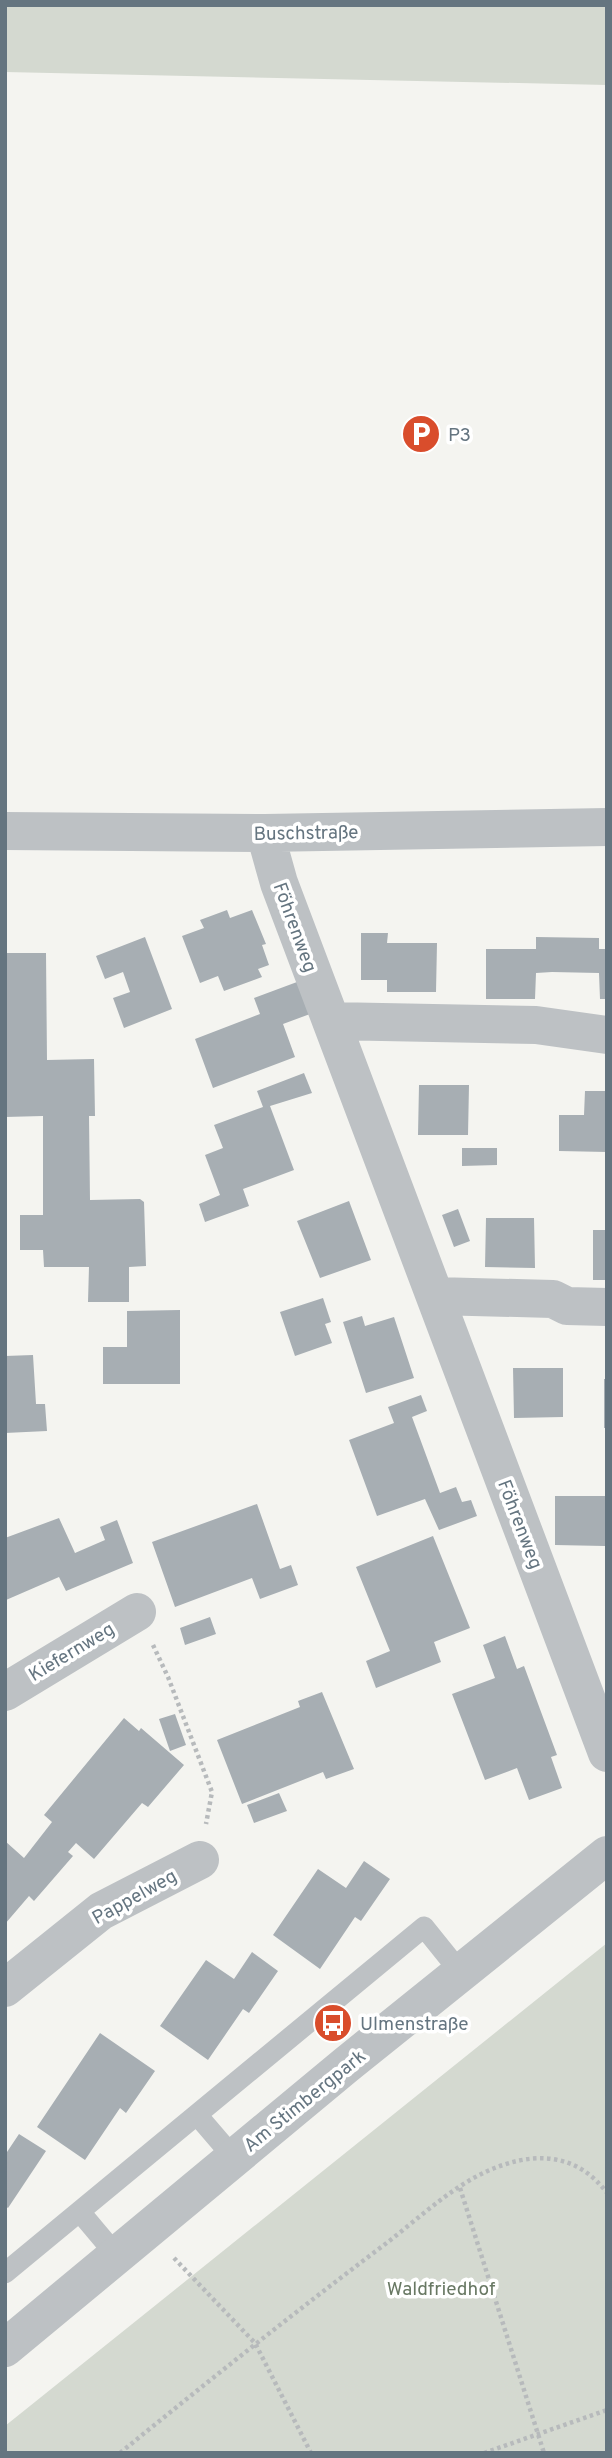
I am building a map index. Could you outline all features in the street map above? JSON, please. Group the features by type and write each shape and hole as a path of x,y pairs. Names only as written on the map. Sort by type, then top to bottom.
{"street":[{"name":"Buschstraße","path":"5,831 265,833 607,827"},
{"name":"Föhrenweg","path":"265,833 279,883 607,1753"},
{"path":"331,1021 536,1025 607,1035"},
{"path":"435,1296 553,1299 567,1306 607,1307"},
{"name":"Kiefernweg","path":"5,1692 137,1612"},
{"name":"Am Stimbergpark","path":"5,2348 234,2158 607,1856"},
{"name":"Pappelweg","path":"5,1988 100,1910 200,1860"}],"lane":[{"path":"5,2273 424,1927 461,1973"},
{"path":"198,2116 234,2158"},
{"path":"80,2212 117,2256"}],"path":[{"path":"137,1612 169,1677 212,1793 200,1860"},
{"path":"120,2453 254,2343 460,2188 502,2165 527,2159 552,2158 575,2164 595,2177 607,2193"},
{"path":"460,2188 544,2453"},
{"path":"147,2230 254,2343 311,2453"},
{"path":"484,2453 607,2410"}],"green space":[{"path":"5,5 607,5 607,85 5,72"},
{"name":"Waldfriedhof","path":"607,1943 607,2453 5,2453 5,2426"}],"building":[{"path":"227,910 230,918 252,910 266,944 262,945 269,965 258,969 262,977 224,991 218,976 200,983 182,936 204,928 200,920"},
{"path":"361,933 388,933 387,943 437,943 436,992 387,992 387,980 361,980"},
{"path":"145,937 172,1009 124,1028 113,998 130,992 123,972 105,979 96,956"},
{"path":"536,937 599,938 599,949 607,949 607,999 600,999 599,973 552,972 536,973 535,999 486,999 486,949 536,949"},
{"path":"5,953 46,953 47,1060 94,1059 95,1116 89,1116 90,1200 140,1199 144,1202 146,1266 129,1267 129,1302 88,1302 89,1267 44,1267 43,1250 20,1250 20,1215 43,1215 43,1116 5,1117"},
{"path":"297,982 310,1014 283,1024 295,1057 213,1088 195,1039 260,1014 254,998"},
{"path":"304,1073 312,1093 270,1106 294,1170 243,1189 249,1206 205,1222 199,1204 220,1195 205,1155 223,1148 214,1125 263,1107 257,1091"},
{"path":"419,1085 469,1085 468,1135 418,1135"},
{"path":"585,1091 607,1091 607,1152 559,1151 559,1115 584,1115"},
{"path":"462,1148 497,1148 497,1165 462,1166"},
{"path":"349,1201 371,1260 320,1278 297,1221"},
{"path":"458,1209 470,1241 454,1247 442,1215"},
{"path":"486,1218 534,1218 535,1268 485,1267"},
{"path":"593,1230 607,1230 607,1280 593,1280"},
{"path":"323,1298 331,1322 325,1324 332,1343 295,1356 280,1312"},
{"path":"180,1310 180,1384 103,1384 103,1347 127,1347 127,1311"},
{"path":"362,1316 365,1326 394,1317 414,1378 366,1393 343,1322"},
{"path":"33,1355 36,1404 45,1404 47,1431 5,1433 5,1356"},
{"path":"513,1368 563,1368 563,1417 514,1418"},
{"path":"604,1379 607,1379 607,1428 604,1428"},
{"path":"421,1395 427,1411 412,1417 440,1493 456,1487 462,1502 471,1500 477,1516 439,1530 425,1499 377,1516 349,1440 394,1423 388,1407"},
{"path":"555,1496 605,1496 605,1546 555,1545"},
{"path":"257,1504 280,1569 291,1565 298,1585 260,1599 252,1578 175,1607 152,1542"},
{"path":"59,1518 75,1553 105,1540 100,1527 117,1520 133,1563 66,1591 59,1577 6,1600 5,1538"},
{"path":"433,1536 470,1628 434,1642 441,1662 376,1688 366,1661 390,1651 356,1567"},
{"path":"210,1617 216,1634 185,1645 180,1628"},
{"path":"505,1636 517,1669 524,1666 557,1755 551,1757 562,1788 529,1800 517,1768 485,1780 452,1694 495,1678 483,1645"},
{"path":"322,1692 354,1769 326,1779 323,1772 242,1804 217,1740 300,1707 298,1701"},
{"path":"175,1714 186,1745 170,1751 159,1719"},
{"path":"124,1718 139,1731 141,1728 184,1765 148,1807 142,1803 94,1859 76,1843 68,1852 73,1856 34,1901 29,1896 5,1924 5,1841 24,1858 52,1822 44,1815"},
{"path":"279,1793 287,1811 254,1823 247,1805"},
{"path":"364,1861 390,1879 361,1921 355,1917 320,1969 273,1935 318,1869 346,1888"},
{"path":"252,1952 278,1971 249,2013 243,2009 208,2060 160,2026 206,1960 234,1979"},
{"path":"100,2033 155,2071 126,2113 120,2108 85,2160 37,2127"},
{"path":"19,2134 46,2151 8,2208 5,2206 5,2155"}],"place":[{"name":"P3","path":"421,434"},
{"name":"Ulmenstraße","path":"333,2023"}]}
